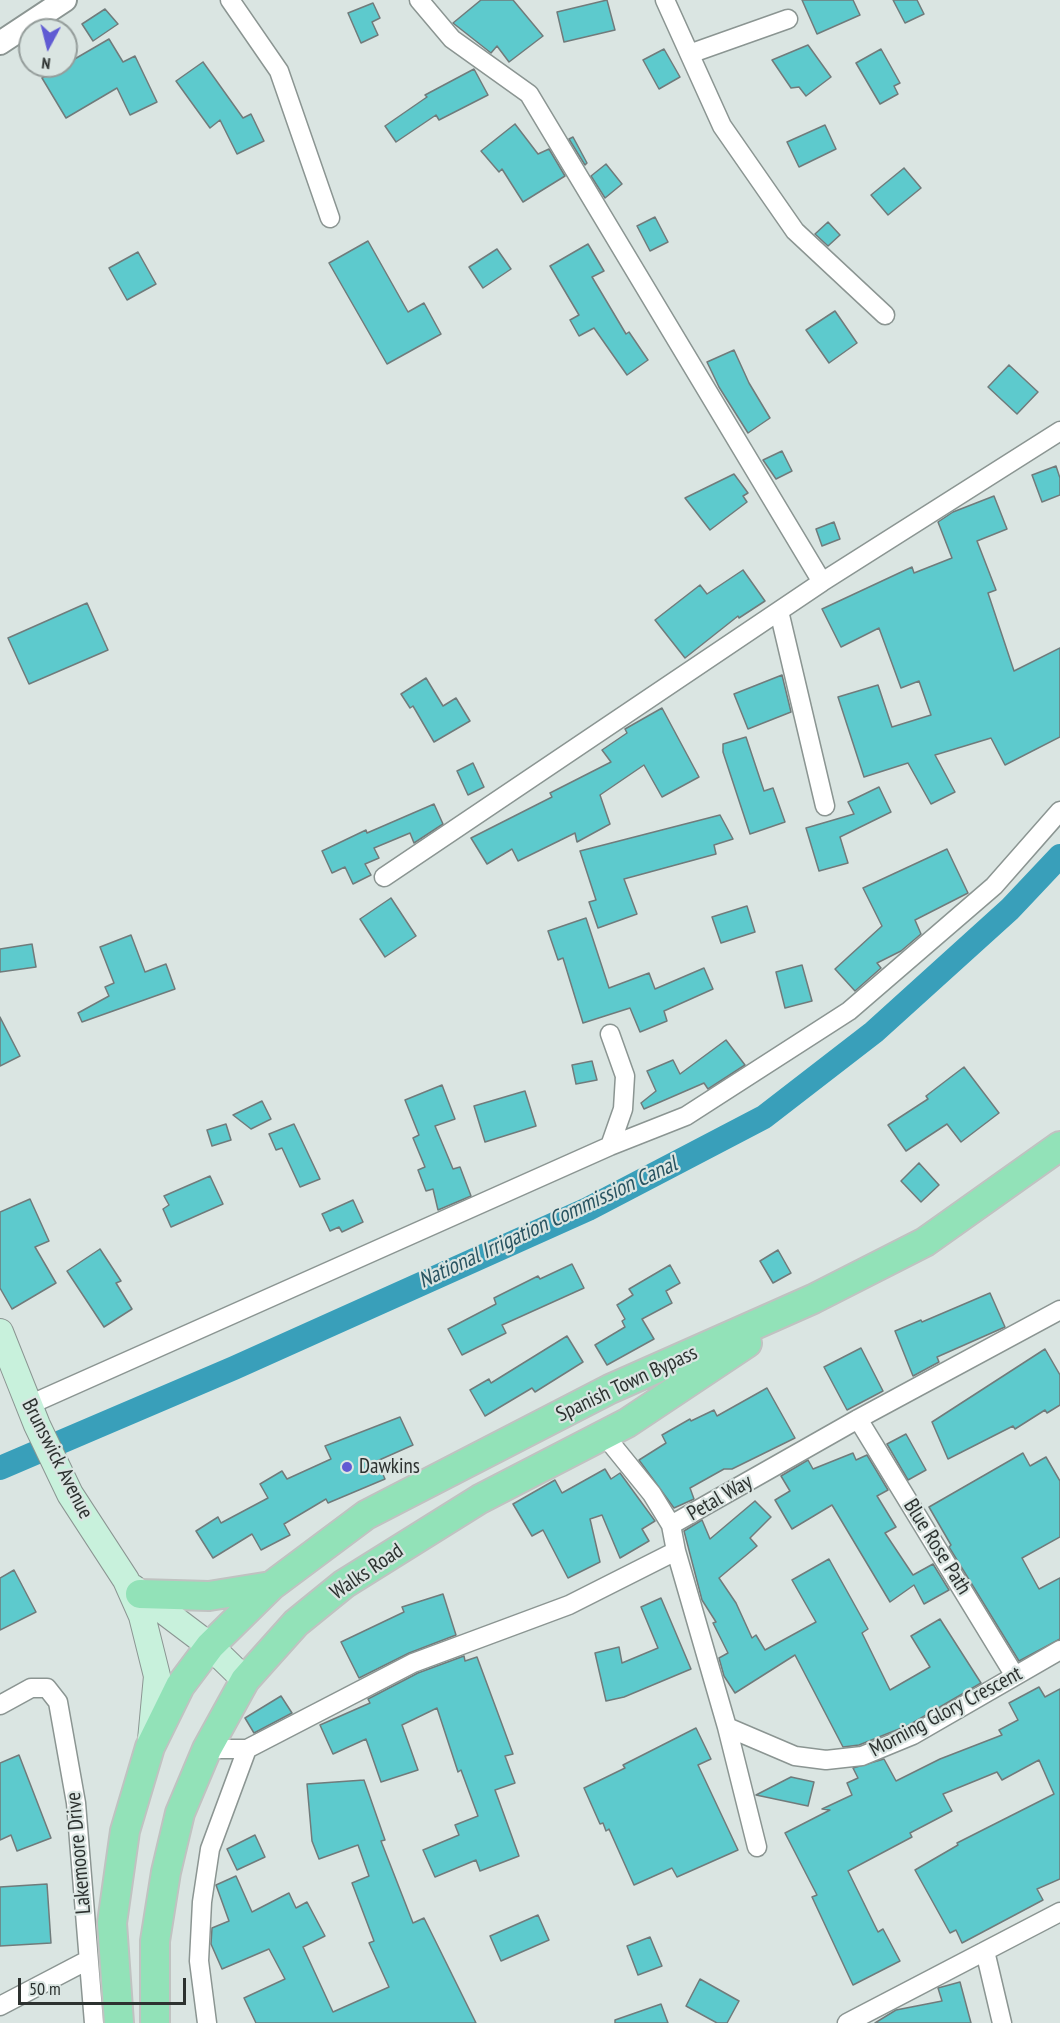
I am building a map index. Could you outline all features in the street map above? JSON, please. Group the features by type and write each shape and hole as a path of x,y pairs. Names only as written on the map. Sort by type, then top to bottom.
{"main road":[{"name":"Spanish Town Bypass","path":"210,1646 271,1586 366,1515 610,1389 813,1299 925,1242 1060,1146"},
{"name":"Walks Road","path":"154,2023 155,1941 166,1872 180,1813 207,1749 245,1680 296,1623 344,1584 480,1499 605,1436 813,1299"},
{"name":"Brunswick Avenue","path":"0,1332 33,1415 70,1494 133,1587 157,1676 150,1747"},
{"path":"133,1587 209,1596 271,1586"},
{"name":"Brunswick Avenue","path":"133,1587 210,1646 245,1680"},
{"path":"119,2023 112,1923 125,1831 150,1747 180,1686 210,1646"}],"street":[{"path":"0,43 65,0"},
{"path":"230,0 279,71 330,218"},
{"path":"419,0 452,39 529,94 822,582"},
{"path":"665,0 692,53 722,126 795,231 885,315"},
{"path":"692,53 788,19"},
{"path":"384,877 822,582 1060,431"},
{"path":"779,611 825,806"},
{"path":"33,1415 610,1146 686,1116 849,1011 994,886 1060,811"},
{"path":"610,1034 625,1076 623,1109 610,1146"},
{"name":"Petal Way","path":"757,1846 727,1727 676,1551 671,1526 858,1419 1060,1310"},
{"name":"Blue Rose Path","path":"858,1419 1015,1676"},
{"path":"605,1436 652,1494 671,1526"},
{"path":"207,1749 247,1749 412,1663 568,1605 676,1551"},
{"name":"Morning Glory Crescent","path":"727,1727 795,1756 826,1760 862,1756 913,1735 1060,1650"},
{"name":"Lakemoore Drive","path":"0,1705 31,1688 46,1688 58,1702 76,1803 94,2023"},
{"path":"207,2023 199,1960 202,1902 210,1849 247,1749"},
{"path":"847,2023 1060,1912"},
{"path":"985,1951 1002,2023"},
{"path":"0,2006 88,1960"}],"building":[{"path":"481,0 513,0 543,36 509,62 497,46 491,53 453,23"},
{"path":"607,0 615,30 564,42 557,12"},
{"path":"802,0 853,0 860,15 817,34"},
{"path":"893,0 917,0 924,14 905,23"},
{"path":"373,3 380,18 372,22 378,35 361,43 348,13"},
{"path":"105,9 118,24 93,41 82,24"},
{"path":"109,39 123,62 135,56 157,102 130,115 117,88 66,118 42,78 78,78 78,57"},
{"path":"808,45 831,77 806,96 799,87 791,88 772,60"},
{"path":"664,49 680,77 659,89 643,60"},
{"path":"881,49 900,83 894,86 898,94 880,104 856,63"},
{"path":"203,62 243,118 251,114 264,141 237,154 220,120 210,128 176,81"},
{"path":"474,69 488,95 439,120 436,115 396,142 385,126 427,97 425,95"},
{"path":"515,124 538,154 549,149 565,176 523,202 502,169 499,172 481,151"},
{"path":"825,125 836,149 799,167 787,142"},
{"path":"573,137 587,163 585,165 569,139"},
{"path":"606,164 622,184 605,198 591,176"},
{"path":"904,168 921,188 888,215 871,195"},
{"path":"655,217 668,242 650,251 637,226"},
{"path":"828,222 840,235 828,246 815,234"},
{"path":"368,241 408,312 424,303 441,334 387,364 329,263"},
{"path":"588,244 604,271 592,277 626,334 629,332 648,360 627,375 594,328 579,336 570,320 579,315 550,266"},
{"path":"497,249 511,269 483,288 469,267"},
{"path":"138,252 156,284 127,300 109,268"},
{"path":"835,311 857,343 829,363 806,330"},
{"path":"734,350 749,383 770,418 748,433 719,387 707,362"},
{"path":"1009,365 1038,392 1017,414 988,387"},
{"path":"782,451 792,471 776,479 763,460"},
{"path":"1056,466 1060,478 1060,495 1042,502 1032,475"},
{"path":"734,474 748,493 743,496 747,502 710,530 685,498"},
{"path":"994,496 1007,529 977,541 996,590 988,593 1014,671 1060,648 1060,737 1005,765 991,738 935,755 955,792 931,804 908,763 864,777 838,697 878,685 892,727 931,715 919,681 901,688 879,628 841,647 822,609 912,567 914,573 952,558 938,522 953,512"},
{"path":"834,522 840,539 822,546 816,529"},
{"path":"743,570 765,601 739,618 738,616 685,658 655,620 700,585 707,594"},
{"path":"87,603 108,650 29,684 8,638"},
{"path":"782,675 791,712 748,729 734,694"},
{"path":"426,678 443,706 456,698 470,721 434,742 413,706 410,708 401,694"},
{"path":"662,708 699,777 662,797 644,765 600,795 610,824 577,842 575,833 518,861 512,849 487,864 471,838 552,797 550,793 611,762 602,750 627,733 625,729"},
{"path":"746,737 764,791 773,788 785,822 750,834 723,752 723,744"},
{"path":"473,763 484,787 468,795 457,771"},
{"path":"879,787 891,812 840,837 848,863 819,871 806,828 854,814 848,802"},
{"path":"434,804 443,824 414,843 410,833 374,848 379,858 365,864 371,875 353,884 345,867 332,873 322,851 366,830 367,833"},
{"path":"720,815 733,839 714,845 716,854 624,879 637,914 598,928 589,902 596,900 580,851"},
{"path":"947,849 968,893 915,920 921,934 901,951 877,963 881,968 855,991 835,969 882,926 863,888"},
{"path":"391,898 416,936 385,957 360,919"},
{"path":"747,906 755,932 721,943 712,917"},
{"path":"586,918 609,988 649,973 655,989 704,968 713,989 664,1011 667,1021 640,1032 630,1008 583,1023 563,958 558,960 548,931"},
{"path":"131,935 145,972 166,964 175,989 82,1022 78,1013 109,996 105,987 114,983 100,947"},
{"path":"32,944 36,967 0,972 0,949"},
{"path":"802,965 812,1001 785,1008 776,972"},
{"path":"0,1017 20,1056 0,1066"},
{"path":"726,1040 745,1065 708,1089 704,1083 644,1109 641,1103 656,1091 647,1071 673,1060 680,1074"},
{"path":"592,1061 597,1080 576,1084 572,1065"},
{"path":"964,1067 999,1113 961,1142 947,1124 906,1151 888,1125 928,1099 926,1096"},
{"path":"442,1085 455,1119 435,1126 453,1169 460,1167 471,1196 438,1210 433,1189 426,1191 418,1170 425,1167 413,1138 419,1135 405,1100"},
{"path":"525,1091 536,1126 485,1142 474,1106"},
{"path":"262,1101 271,1119 251,1129 233,1115"},
{"path":"226,1124 231,1140 212,1146 207,1130"},
{"path":"294,1124 320,1179 300,1187 282,1148 276,1150 269,1134"},
{"path":"919,1163 939,1185 921,1202 901,1181"},
{"path":"210,1176 223,1204 171,1227 163,1209 169,1205 164,1196"},
{"path":"30,1199 49,1241 35,1247 56,1283 12,1309 0,1288 0,1212"},
{"path":"353,1200 363,1222 342,1232 339,1227 330,1231 322,1214"},
{"path":"100,1249 121,1281 116,1283 132,1309 104,1327 67,1271"},
{"path":"778,1250 791,1273 773,1283 760,1261"},
{"path":"572,1264 584,1288 502,1325 506,1333 462,1355 448,1329 496,1304 494,1298 538,1276 540,1279"},
{"path":"670,1265 680,1283 666,1291 672,1303 642,1319 654,1339 607,1365 595,1345 625,1327 622,1321 625,1319 617,1305 633,1295 629,1289"},
{"path":"990,1293 1005,1327 937,1357 939,1362 913,1376 895,1331"},
{"path":"567,1336 583,1362 535,1392 532,1388 485,1416 470,1390 489,1379 491,1383"},
{"path":"861,1348 883,1391 847,1410 824,1367"},
{"path":"1045,1349 1060,1375 1060,1405 1047,1413 1045,1410 1015,1429 1013,1426 948,1459 932,1422"},
{"path":"767,1388 795,1438 732,1469 724,1469 690,1488 694,1499 674,1508 639,1460 666,1443 662,1435 690,1419 691,1421 714,1410 717,1416"},
{"path":"400,1417 413,1445 377,1461 385,1479 328,1503 326,1499 284,1524 290,1535 261,1550 252,1534 213,1558 196,1531 218,1517 221,1523 268,1498 260,1484 282,1471 287,1479 331,1459 325,1446"},
{"path":"906,1434 926,1470 908,1480 887,1444"},
{"path":"853,1453 856,1460 867,1455 888,1490 877,1496 896,1527 885,1533 913,1575 933,1564 949,1590 924,1604 914,1585 890,1602 832,1505 792,1529 775,1500 790,1491 781,1476 808,1460 813,1469"},
{"path":"1023,1453 1030,1466 1046,1457 1060,1481 1060,1537 1022,1558 1039,1589 1060,1578 1060,1639 1019,1661 949,1547 951,1545 929,1507"},
{"path":"605,1469 611,1479 620,1473 655,1521 642,1529 649,1541 620,1558 602,1515 590,1519 600,1562 568,1578 543,1530 532,1536 513,1504 555,1480 562,1493"},
{"path":"755,1501 771,1517 750,1538 757,1546 719,1578 736,1603 752,1638 756,1635 765,1650 816,1622 792,1580 829,1559 868,1629 862,1633 890,1690 930,1667 911,1636 940,1619 981,1683 909,1725 859,1745 843,1747 795,1655 735,1693 724,1676 719,1658 728,1653 713,1623 716,1622 702,1600 684,1531 702,1520 710,1539"},
{"path":"14,1570 36,1612 0,1630 0,1578"},
{"path":"443,1594 456,1635 409,1653 359,1678 341,1642 404,1612 402,1607"},
{"path":"661,1598 691,1669 624,1697 606,1701 595,1653 619,1647 622,1663 658,1648 641,1607"},
{"path":"464,1656 465,1661 477,1657 513,1754 505,1756 515,1783 495,1790 519,1856 480,1871 476,1860 435,1877 423,1850 459,1835 455,1825 478,1816 461,1770 458,1772 437,1708 402,1725 418,1770 381,1782 366,1739 333,1754 320,1725 370,1703 368,1699 418,1673"},
{"path":"1039,1687 1045,1697 1060,1689 1060,1879 1037,1889 1043,1900 962,1943 956,1930 950,1933 915,1870 958,1845 957,1843 1054,1794 1039,1760 1002,1780 997,1772 943,1794 952,1811 910,1833 912,1837 848,1871 878,1932 883,1929 900,1961 853,1985 812,1897 817,1895 785,1833 830,1810 822,1809 852,1795 847,1783 858,1778 853,1768 884,1759 896,1781 940,1759 1002,1735 999,1730 1018,1720 1009,1703"},
{"path":"281,1696 292,1713 254,1733 245,1718"},
{"path":"696,1728 711,1759 698,1765 738,1850 677,1877 672,1868 634,1885 609,1829 606,1831 603,1823 600,1824 584,1788 625,1768 623,1765"},
{"path":"19,1755 51,1838 17,1851 11,1835 0,1840 0,1763"},
{"path":"791,1777 814,1782 808,1806 756,1795"},
{"path":"364,1780 385,1840 381,1841 413,1923 424,1918 476,2023 256,2023 244,1998 285,1979 269,1949 222,1969 211,1944 212,1928 229,1921 216,1885 236,1876 252,1912 289,1893 296,1908 307,1902 325,1936 303,1947 333,2012 389,1987 369,1943 374,1941 352,1883 369,1876 358,1845 319,1859 312,1841 307,1784"},
{"path":"255,1835 265,1857 237,1870 227,1849"},
{"path":"47,1884 51,1943 0,1946 0,1887"},
{"path":"538,1915 549,1940 501,1961 490,1936"},
{"path":"650,1937 662,1966 638,1975 627,1946"},
{"path":"700,1979 739,2001 727,2023 717,2023 686,2006"},
{"path":"960,1982 971,2023 875,2023 896,2010 942,2001 938,1988"},
{"path":"661,2004 668,2023 615,2023 615,2020"}],"waterway":[{"name":"National Irrigation Commission Canal","path":"0,1468 234,1368 588,1209 764,1117 874,1032 1010,909 1060,856"}],"place":[{"name":"Dawkins","path":"347,1467"}]}
